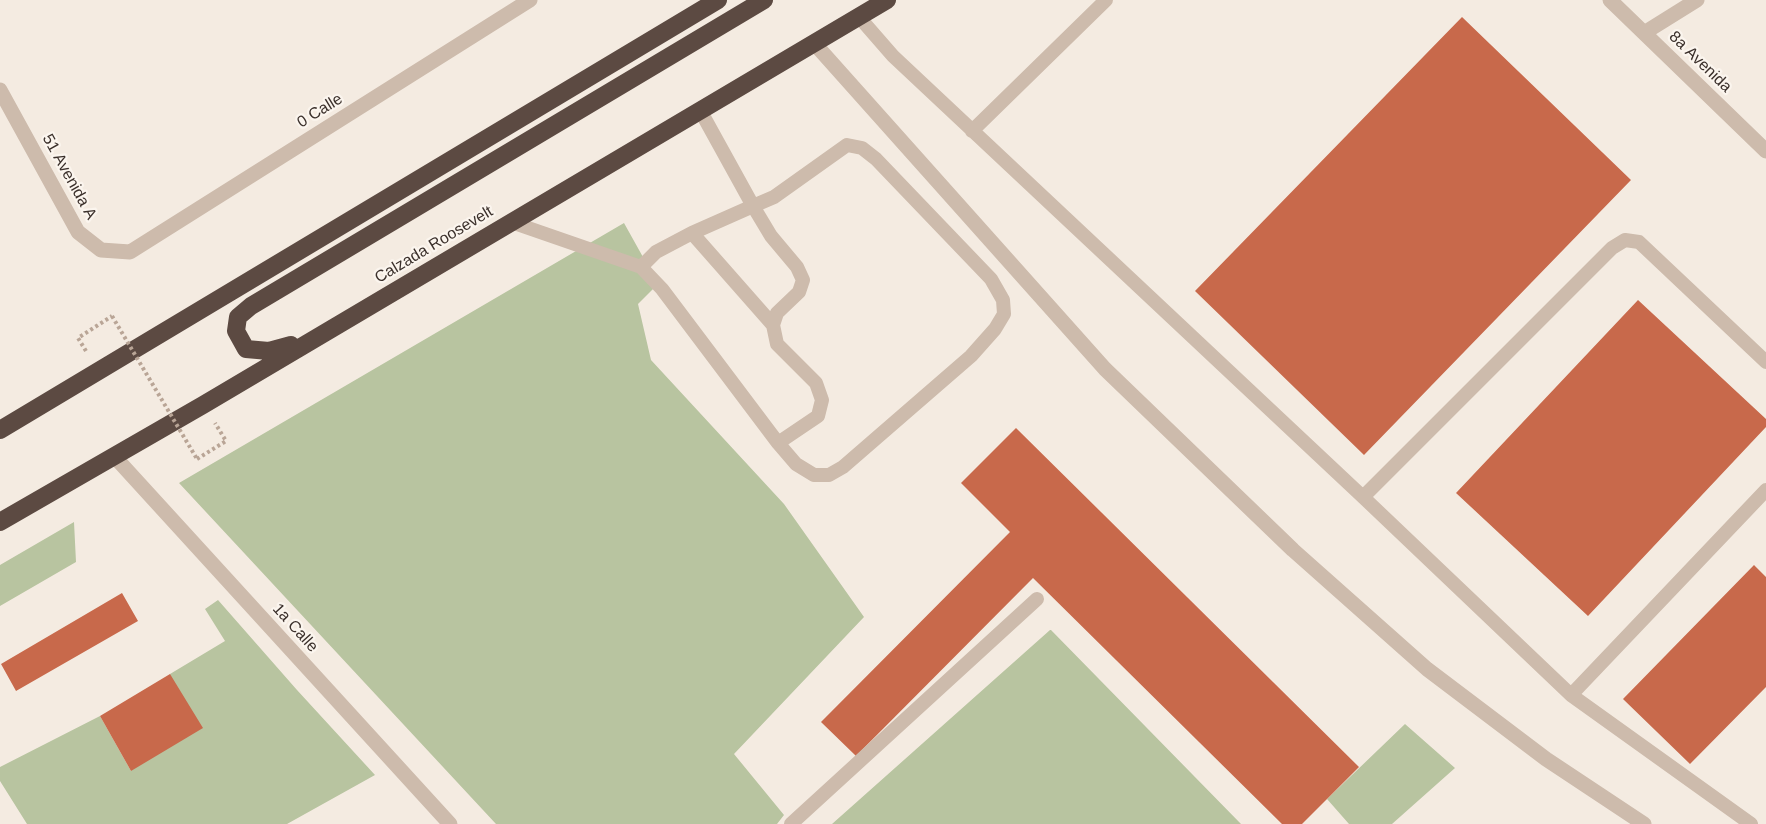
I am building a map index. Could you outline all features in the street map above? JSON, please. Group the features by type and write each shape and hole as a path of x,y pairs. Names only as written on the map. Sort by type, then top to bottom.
{"highway":[{"path":"0,430 718,0"},
{"path":"310,340 269,351 246,349 236,332 238,317 251,306 764,0"},
{"name":"Calzada Roosevelt","path":"0,522 204,405 310,340 887,0"}],"street":[{"name":"0 Calle","path":"130,252 530,0"},
{"name":"8a Avenida","path":"1610,0 1766,151"},
{"path":"1644,33 1697,0"},
{"path":"814,43 1105,369 1293,550 1426,669 1546,759 1644,824"},
{"name":"51 Avenida A","path":"0,90 78,232 101,250 130,252"},
{"name":"1a Calle","path":"114,456 450,824"}],"lane":[{"path":"972,131 1106,0"},
{"path":"859,16 893,56 1571,695 1751,824"},
{"path":"700,110 771,236 797,267 803,280 799,292 777,313 773,325"},
{"path":"511,222 641,267 662,289 778,444 796,464 814,475 829,475 843,467 970,356 995,329 1004,314 1003,300 991,279 876,159 862,148 847,145 774,197 692,233 656,252 641,267"},
{"path":"692,233 773,325 777,344 816,383 822,400 818,416 778,444"},
{"path":"1363,497 1612,248 1625,240 1639,242 1766,362"},
{"path":"1571,695 1766,490"},
{"path":"791,824 1037,599"}],"path":[{"path":"78,338 112,316 197,459 226,441"}],"green space":[{"path":"624,223 658,284 638,304 651,360 784,504 864,617 734,754 784,815 777,824 496,824 179,483"},
{"path":"74,522 76,562 0,606 0,565"},
{"path":"218,600 375,775 287,824 27,824 0,781 0,767 100,716 131,771 170,674 225,641 205,609"},
{"path":"1050,630 1241,824 832,824"},
{"path":"1405,724 1455,768 1392,824 1349,824 1327,799"}],"building":[{"path":"1462,17 1631,180 1364,455 1195,291"},
{"path":"1638,300 1766,419 1766,427 1588,616 1456,493"},
{"path":"1016,428 1359,767 1302,824 1282,824 1033,578 856,756 821,722 1010,532 961,483"},
{"path":"1754,565 1766,577 1766,687 1690,764 1623,699"},
{"path":"122,593 138,621 16,691 1,664"},
{"path":"170,674 203,728 131,771 100,716"}]}
